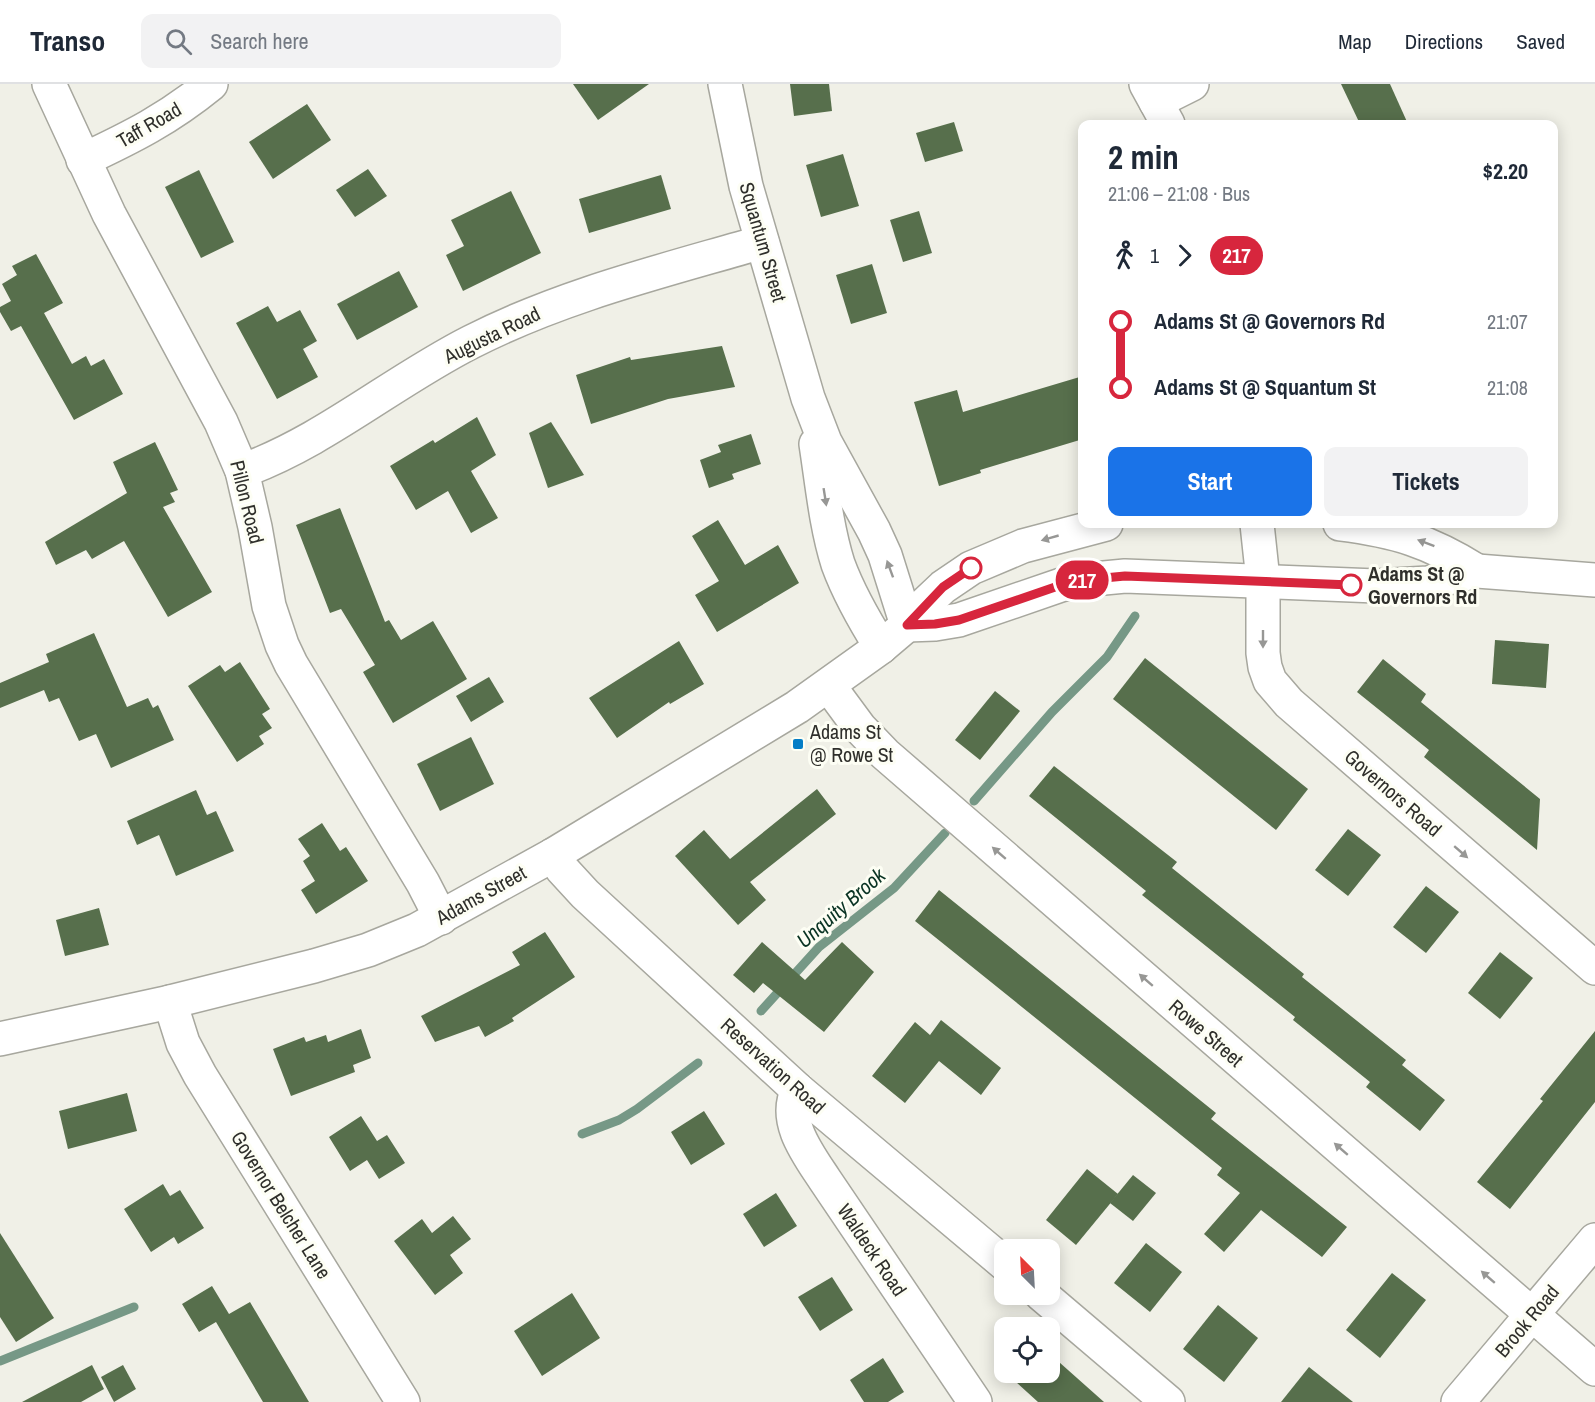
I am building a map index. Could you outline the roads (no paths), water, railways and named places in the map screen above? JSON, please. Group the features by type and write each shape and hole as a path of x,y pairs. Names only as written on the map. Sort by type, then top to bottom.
{"street":[{"name":"Pillon Road","path":"49,84 109,214 221,422 242,471 254,518 269,606 282,645 291,664 423,883 441,918"},
{"name":"Taff Road","path":"83,160 158,123 211,84"},
{"name":"Squantum Street","path":"725,84 746,186 808,398 825,442 885,555 907,625"},
{"path":"1157,104 1192,84"},
{"name":"Augusta Road","path":"242,471 310,440 445,357 515,321 602,288 762,242"},
{"name":"Squantum Street","path":"808,398 829,523 838,562 863,619 881,647"},
{"name":"Adams Street","path":"0,1040 170,1002 338,959 390,941 441,918 553,855 829,686 907,625 943,587 971,568 1023,546 1088,528"},
{"path":"1102,528 1104,578"},
{"name":"Governors Road","path":"1257,528 1263,580 1263,653 1270,681 1278,692 1595,968"},
{"path":"1369,528 1409,537 1442,550 1478,571"},
{"path":"907,625 959,620 1045,590 1083,580 1104,578 1144,576 1376,586 1428,583 1478,571 1595,580"},
{"name":"Rowe Street","path":"829,686 860,728 885,754 1595,1369"},
{"name":"Reservation Road","path":"553,855 562,869 585,894 798,1089 994,1255"},
{"name":"Governor Belcher Lane","path":"170,1002 183,1042 200,1075 403,1402"},
{"name":"Waldeck Road","path":"798,1089 792,1106 792,1117 805,1148 975,1402"},
{"name":"Brook Road","path":"1458,1402 1595,1240"},
{"path":"1054,1305 1168,1402"}],"waterway":[{"name":"Unquity Brook","path":"974,801 1052,712 1107,657 1135,616"},
{"name":"Unquity Brook","path":"761,1011 819,947 894,888 945,833"},
{"name":"Unquity Brook","path":"582,1134 619,1120 637,1109 698,1063"},
{"name":"Unquity Brook","path":"0,1361 134,1307"}],"place":[{"name":"Adams St @ Governors Rd","path":"1351,585"},
{"name":"Adams St @ Rowe St","path":"798,744"}]}
